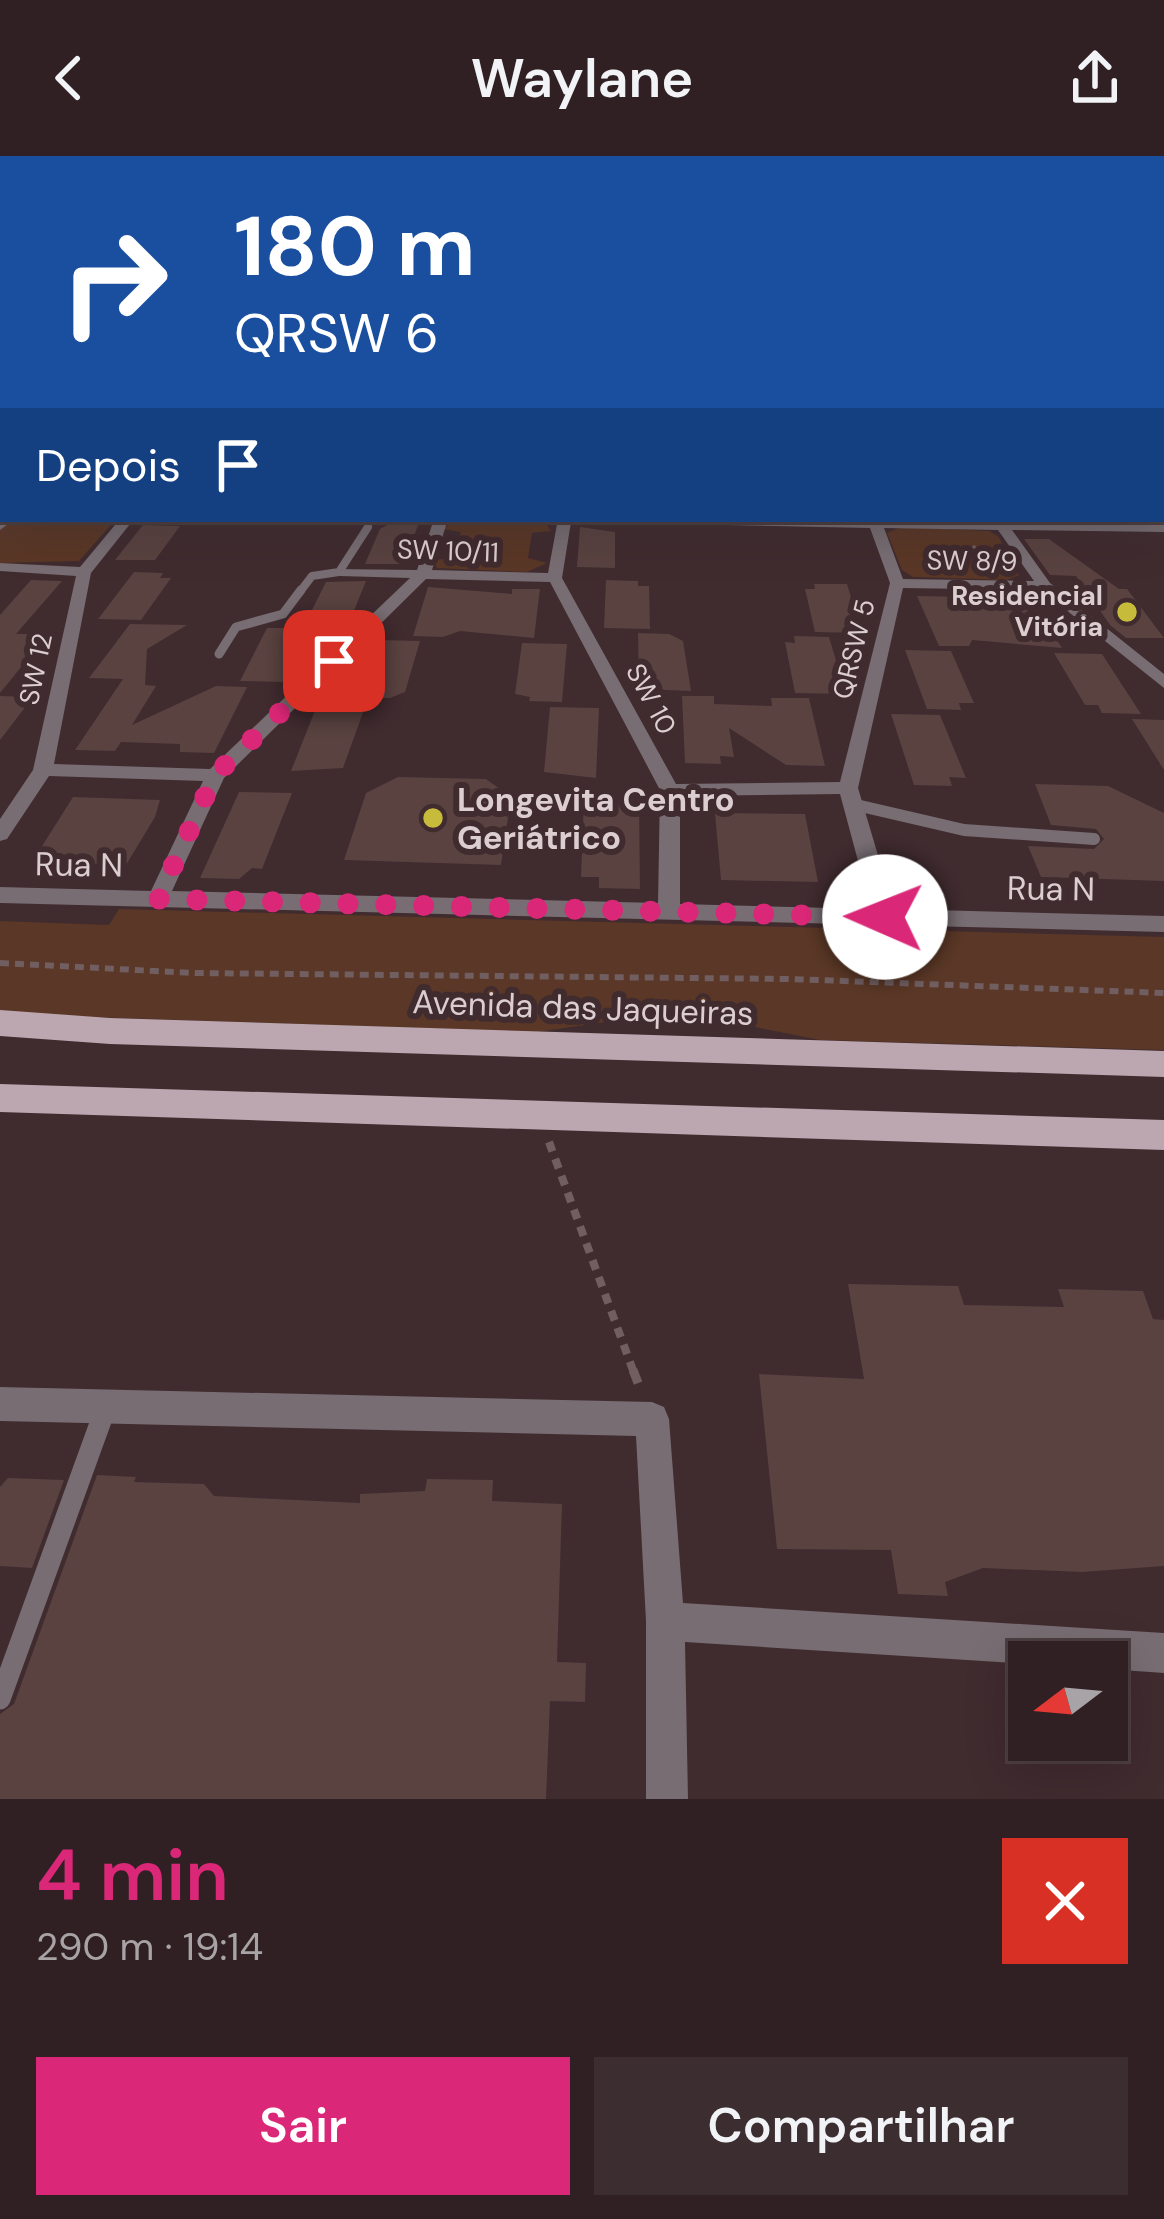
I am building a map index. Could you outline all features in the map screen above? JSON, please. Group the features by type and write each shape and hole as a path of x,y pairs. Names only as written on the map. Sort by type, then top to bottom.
{"main road":[{"name":"Avenida das Jaqueiras","path":"0,1023 110,1031 1164,1064"},
{"path":"0,1098 1164,1135"}],"street":[{"name":"SW 12","path":"0,834 43,770 84,572 125,522"},
{"path":"158,899 215,775 423,574 440,522"},
{"path":"555,578 569,522"},
{"path":"754,522 1164,528"},
{"name":"QRSW 5","path":"876,524 897,583 850,796 885,917"},
{"path":"1002,525 1045,586 1164,683"},
{"path":"0,567 84,572"},
{"name":"SW 10/11","path":"340,572 555,578"},
{"name":"SW 10","path":"555,578 670,790 670,912"},
{"name":"SW 8/9","path":"897,583 1045,586"},
{"path":"43,770 215,775"},
{"path":"670,790 850,796"},
{"name":"Rua N","path":"0,895 1164,924"},
{"path":"0,1404 652,1420 665,1621 667,1799"},
{"path":"665,1621 1164,1653"}],"lane":[{"path":"219,654 241,624 288,611 312,576 340,572 368,527"},
{"path":"850,796 964,830 1094,839"},
{"path":"0,1699 106,1407"}],"path":[{"path":"950,525 1007,576 1045,586"},
{"path":"0,963 195,973 791,979 1164,993"},
{"path":"552,1114 549,1142 652,1420"}],"shaded area":[{"path":"9,522 113,522 79,561 0,563 0,530"},
{"path":"452,522 546,524 551,531 532,533 528,558 547,563 527,572 437,568 433,560 454,558 461,532 443,529"},
{"path":"901,527 989,531 998,536 1019,575 1007,580 913,577 902,570 887,533"},
{"path":"119,909 1164,937 1164,1050 820,1040 750,1026 664,1023 606,1022 537,1032 0,1014 0,921 109,925"}],"building":[{"path":"389,524 418,525 404,564 365,564 380,529"},
{"path":"143,525 180,526 155,560 115,560"},
{"path":"580,527 615,532 615,568 577,567"},
{"path":"1024,539 1049,539 1119,589 1127,589 1164,638 1126,638 1110,625 1076,576 1050,575"},
{"path":"134,572 163,573 160,578 171,578 141,620 98,619"},
{"path":"31,580 62,581 16,634 48,634 0,693 0,615"},
{"path":"606,580 649,586 650,629 604,628"},
{"path":"366,581 349,623 306,622 326,582"},
{"path":"814,584 847,584 862,633 815,632 805,589 815,589"},
{"path":"428,587 512,594 512,589 540,589 534,638 460,631 443,637 413,636"},
{"path":"917,596 1031,598 1062,648 972,640 969,646 939,646"},
{"path":"130,624 187,625 147,649 145,685 156,686 132,725 216,686 247,687 214,753 180,752 180,744 121,742 115,751 75,750 123,679 89,678"},
{"path":"267,628 310,628 285,682 240,681"},
{"path":"638,633 669,634 683,641 691,691 639,689"},
{"path":"794,636 829,637 846,694 795,693 785,642 795,643"},
{"path":"378,640 420,641 405,692 390,698 358,698"},
{"path":"522,643 567,644 562,702 529,701 530,697 515,694"},
{"path":"905,650 951,651 974,703 959,703 961,710 927,709"},
{"path":"1054,653 1102,654 1141,714 1102,713 1098,705 1085,705"},
{"path":"0,696 33,697 0,740"},
{"path":"682,696 714,696 714,704 772,706 771,698 809,698 825,766 786,765 729,728 734,757 720,756 721,764 685,763"},
{"path":"318,703 366,704 343,768 291,771"},
{"path":"550,707 599,708 596,778 544,772"},
{"path":"891,714 940,715 966,778 949,777 952,786 914,785"},
{"path":"1132,719 1164,720 1164,770"},
{"name":"Longevita Centro Geriátrico","path":"398,777 486,779 511,797 501,865 344,860 366,793"},
{"path":"1035,784 1108,786 1164,813 1164,881 1041,877 1028,846 1094,849 1104,839 1096,829 1051,825"},
{"path":"239,792 292,793 262,869 252,868 239,879 200,878"},
{"path":"73,797 160,800 126,865 32,862"},
{"path":"584,800 639,801 640,889 599,888 599,877 581,877"},
{"path":"715,813 805,814 818,882 721,880"},
{"path":"848,1284 958,1286 964,1305 1064,1307 1058,1289 1143,1291 1153,1319 1164,1320 1164,1566 1082,1572 983,1568 945,1582 948,1596 898,1594 891,1550 777,1549 759,1374 864,1379"},
{"path":"97,1475 136,1477 134,1482 204,1484 214,1496 360,1503 360,1494 425,1491 427,1479 493,1480 492,1501 562,1504 557,1662 586,1663 585,1702 550,1701 546,1799 0,1799 0,1714 14,1704"},
{"path":"8,1478 64,1480 32,1568 0,1566 0,1487"}],"place":[{"name":"Residencial Vitória","path":"1127,612"},
{"name":"Longevita Centro Geriátrico","path":"433,818"}],"route":[{"path":"334,661 215,775 158,899 885,917"}]}
